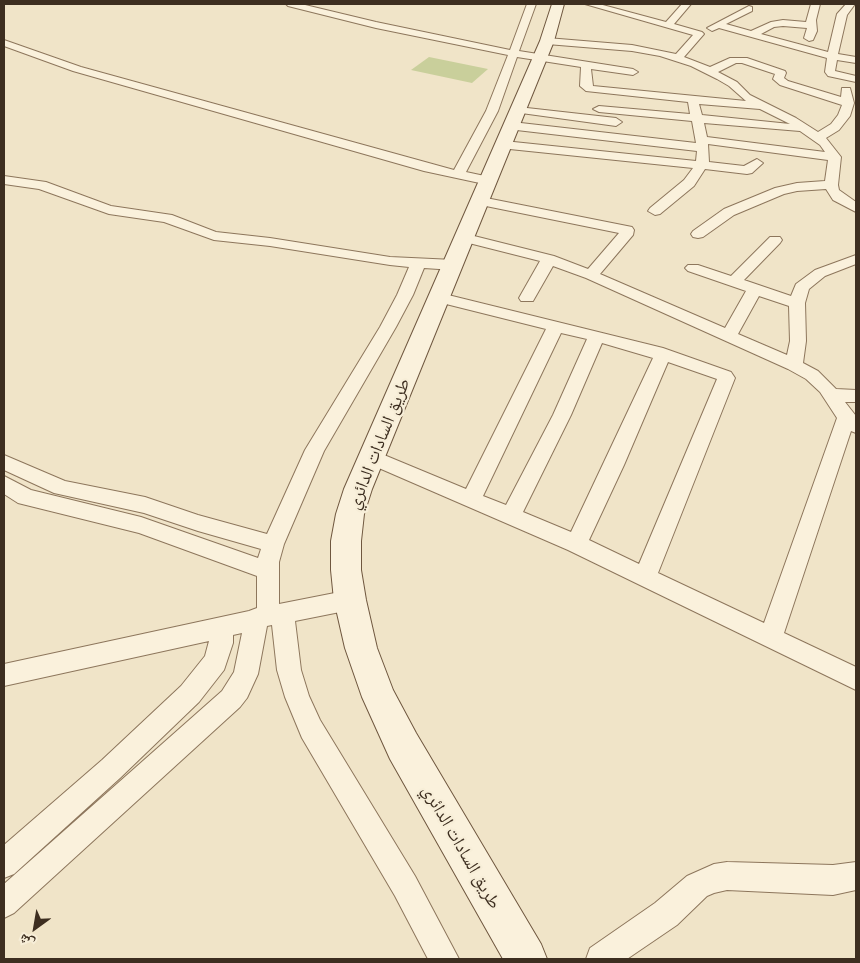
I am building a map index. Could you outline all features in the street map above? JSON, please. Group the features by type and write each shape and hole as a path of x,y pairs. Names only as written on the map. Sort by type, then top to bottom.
{"main road":[{"name":"طريق السادات الدائري","path":"526,959 403,746 383,705 361,648 350,600 346,570 346,541 358,489 466,238 544,49 536,4"}],"street":[{"path":"291,4 376,25 513,54 544,49 632,48 678,58 733,84 746,97 818,137 830,149 834,157 831,185 838,197 856,208"},
{"path":"458,175 492,111 513,54 536,4"},
{"path":"590,4 715,38"},
{"path":"667,26 687,4"},
{"path":"808,39 812,31 811,25 815,4"},
{"path":"818,137 850,117 848,103 851,78 835,75 830,72 842,14 851,4"},
{"path":"678,58 699,34 748,9"},
{"path":"734,44 771,25 783,23 811,25"},
{"path":"717,25 751,34 805,55 832,56 856,60"},
{"path":"4,42 46,59 458,175 485,191 627,230 626,235 592,275"},
{"path":"544,49 586,64 632,72"},
{"path":"711,72 732,60 742,60 781,73 778,79 784,83 848,103"},
{"path":"586,64 586,86 588,88 766,107"},
{"path":"674,97 674,115"},
{"path":"655,211 690,183 702,165 693,100"},
{"path":"749,106 753,123"},
{"path":"599,109 806,129"},
{"path":"511,127 671,128"},
{"path":"511,127 699,138 834,157"},
{"path":"511,127 702,165 747,170 757,163"},
{"path":"4,180 41,185 108,210 167,218 214,236 418,263 454,264"},
{"path":"698,234 729,212 780,191 797,187 831,185"},
{"path":"466,238 549,259 592,275 794,365 812,375 831,395 851,422 771,637"},
{"path":"733,282 775,240"},
{"path":"528,298 549,259"},
{"path":"794,365 798,341 798,303 802,287 812,279 840,264 856,259"},
{"path":"418,263 399,307 315,450 273,544 268,562 269,616 289,670 296,698 312,729 386,853 444,959"},
{"path":"693,268 798,303"},
{"path":"729,336 755,289"},
{"path":"440,298 663,354 722,374 726,378 645,577"},
{"path":"472,498 556,326"},
{"path":"512,515 562,415 597,336"},
{"path":"576,544 614,465 663,354"},
{"path":"831,395 856,396"},
{"path":"372,457 512,515 576,544 856,679"},
{"path":"4,462 61,488 145,505 198,523 273,544"},
{"path":"4,484 25,496 141,524 268,571"},
{"path":"4,675 269,616 350,600"},
{"path":"4,903 231,699 246,674 269,616"},
{"path":"4,864 104,775 190,694 215,662 221,643 222,628"},
{"path":"601,959 639,935 697,886 714,879 727,876 833,880 856,876"}],"green space":[{"path":"429,57 488,69 472,83 411,70"}]}
